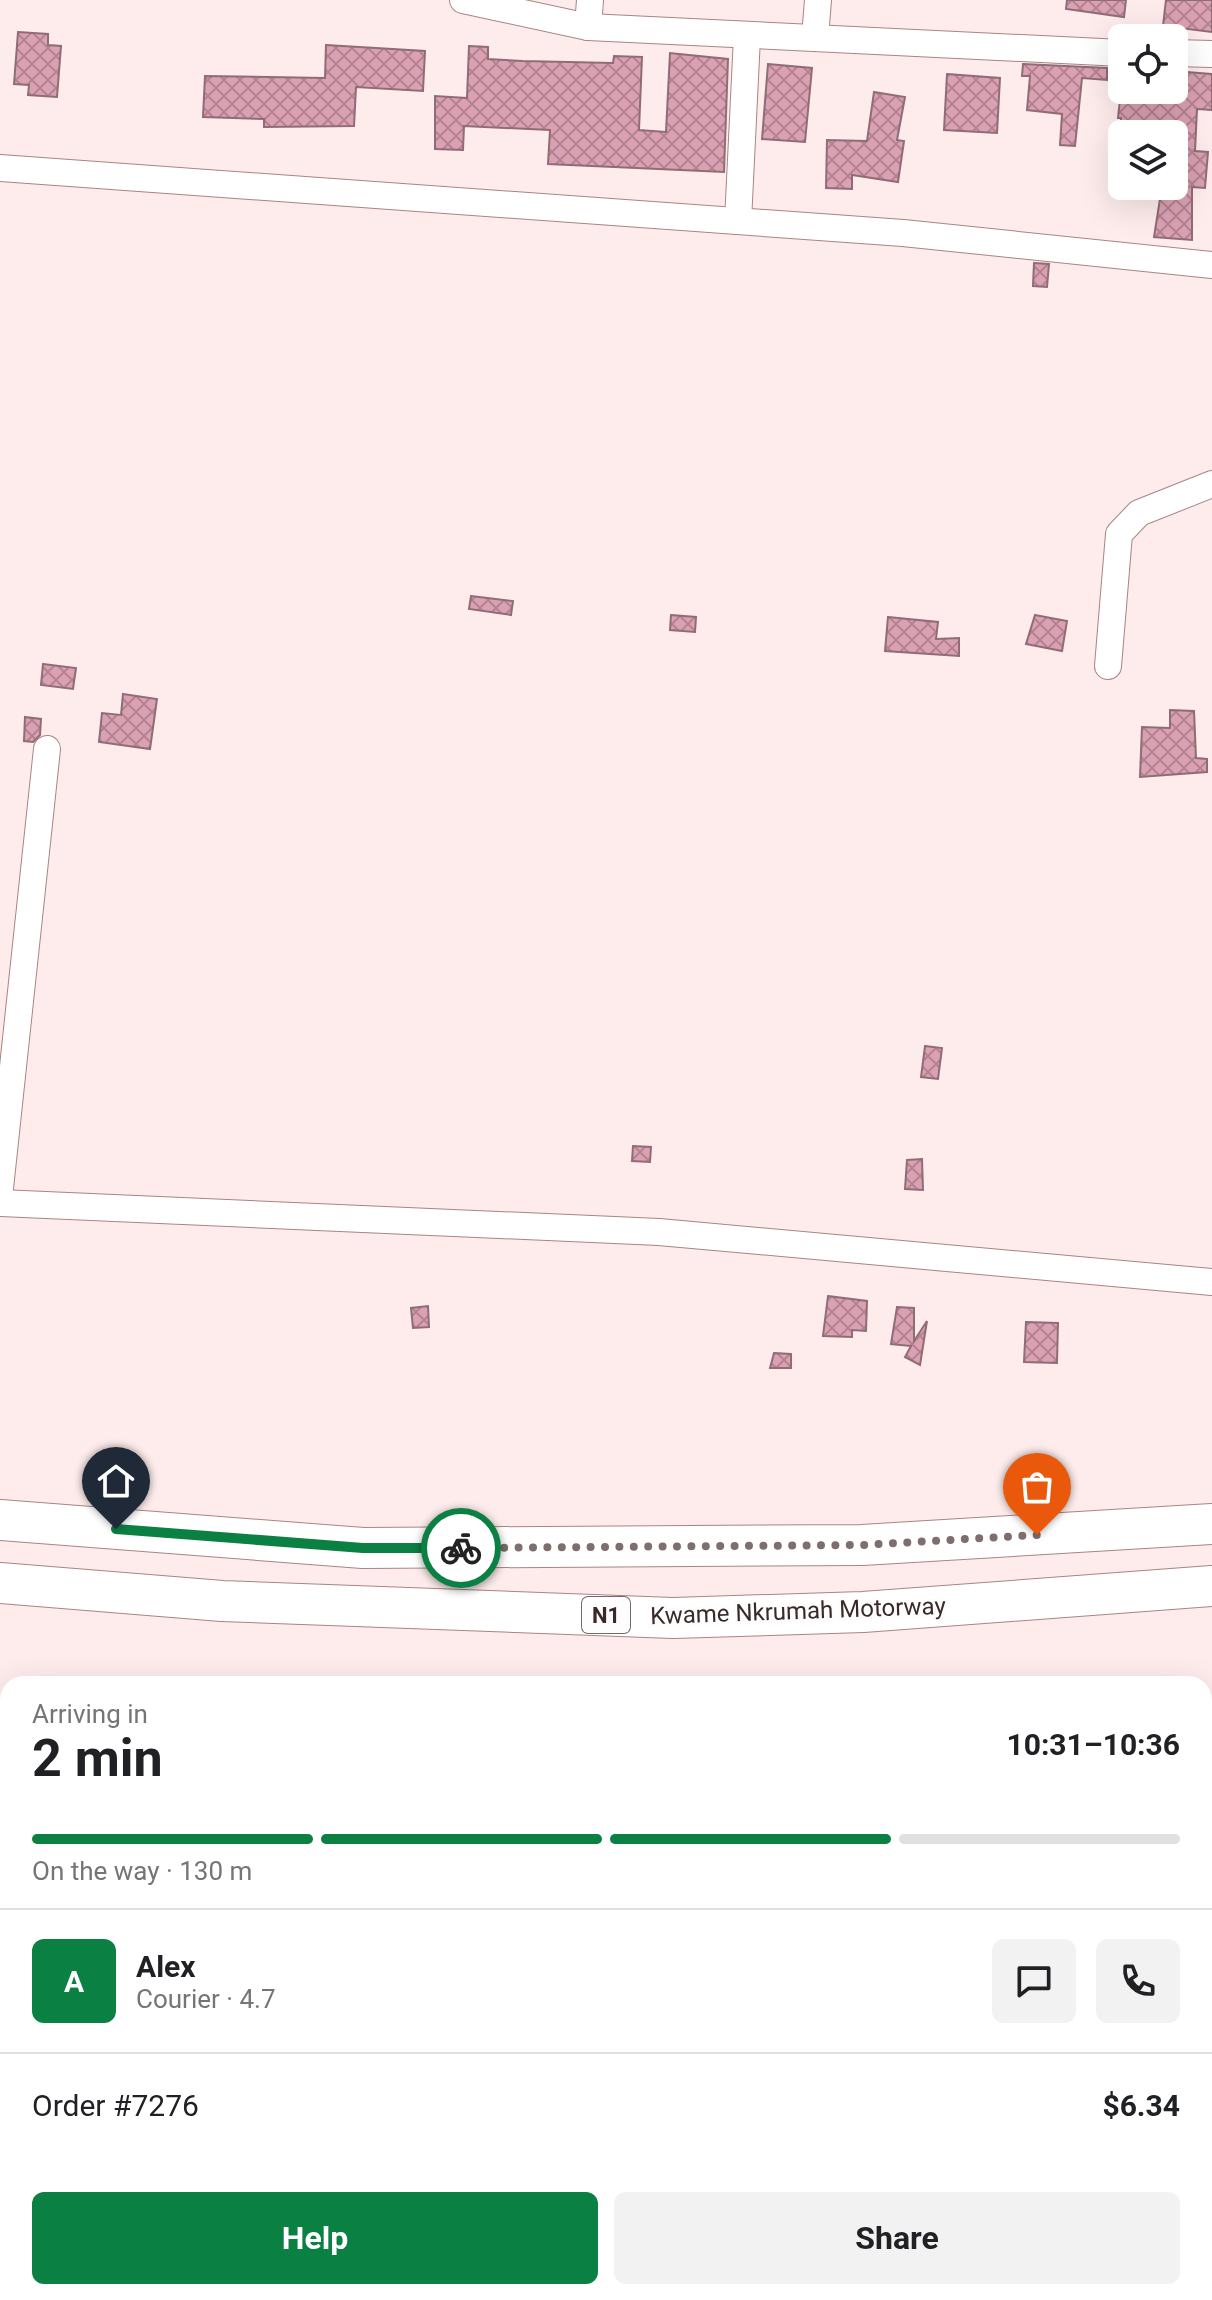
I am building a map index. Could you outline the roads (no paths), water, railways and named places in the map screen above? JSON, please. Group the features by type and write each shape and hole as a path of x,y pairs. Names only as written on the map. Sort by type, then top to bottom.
{"highway":[{"path":"0,1520 363,1548 862,1545 1212,1524"},
{"name":"Kwame Nkrumah Motorway","path":"0,1583 222,1601 673,1618 863,1612 1212,1586"}],"street":[{"path":"463,0 588,27 1108,52"},
{"path":"588,27 590,0"},
{"path":"815,37 818,0"},
{"path":"738,221 747,37"},
{"path":"1188,53 1212,54"},
{"path":"0,168 903,233 1212,265"},
{"path":"1108,666 1119,534 1139,513 1212,484"},
{"path":"0,1188 47,749"},
{"path":"0,1203 659,1232 1212,1282"}]}
